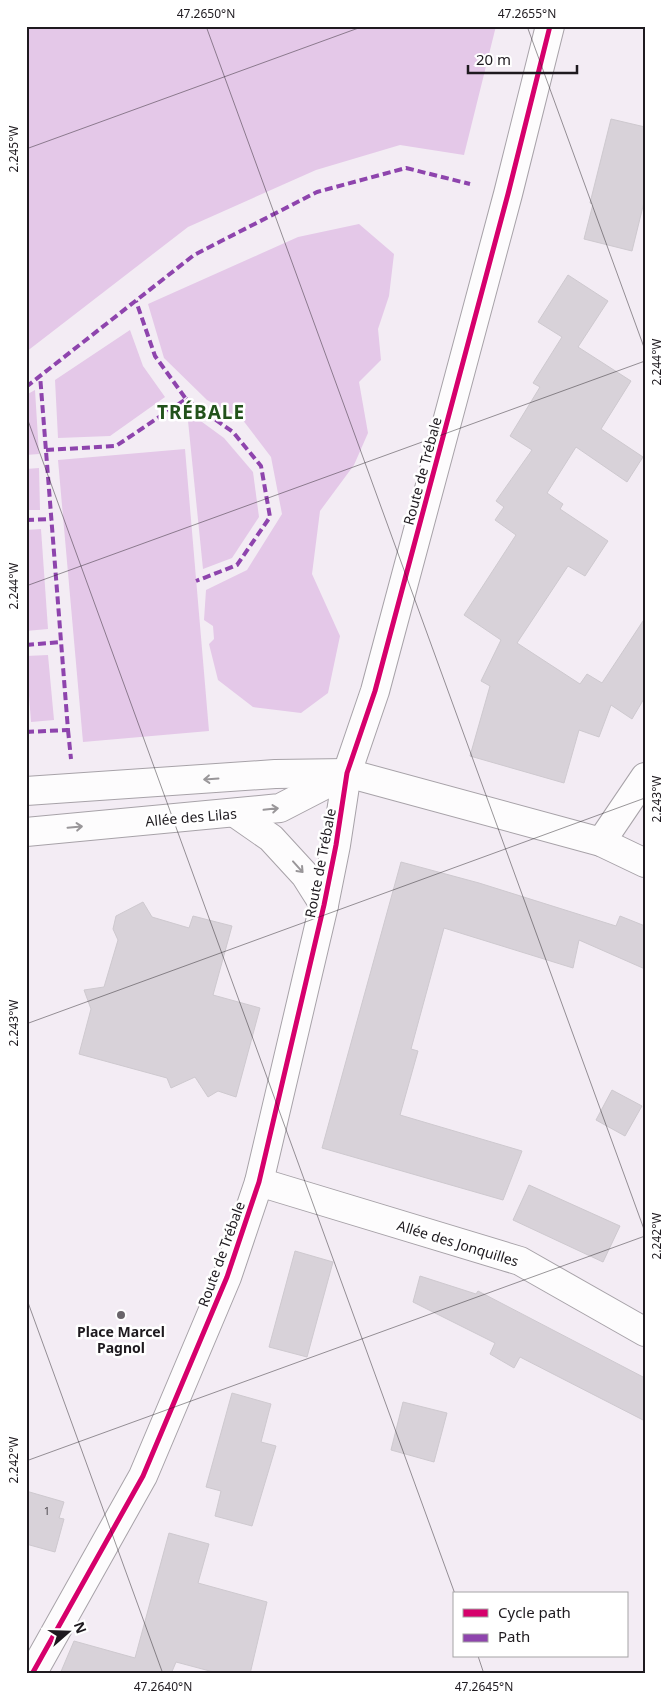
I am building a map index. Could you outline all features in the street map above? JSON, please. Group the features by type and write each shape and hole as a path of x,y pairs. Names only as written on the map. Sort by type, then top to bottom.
{"street":[{"name":"Route de Trébale","path":"32,1674 143,1476 227,1277 259,1182 324,906 348,773 378,682 508,194 550,26"},
{"path":"26,791 275,774 348,773 601,842 645,863"},
{"name":"Allée des Lilas","path":"26,832 280,808 348,773"},
{"path":"601,842 645,777"},
{"path":"235,813 271,838 305,875 324,906"},
{"name":"Allée des Jonquilles","path":"259,1182 520,1261 645,1332"}],"shaded area":[{"path":"26,26 496,26 464,155 400,145 316,170 188,227 26,352"},
{"path":"359,224 394,254 389,296 378,329 381,360 359,382 368,433 354,465 320,511 312,574 340,636 328,693 301,713 253,707 218,680 209,644 214,639 213,626 204,620 206,590 247,570 282,514 271,457 242,419 207,400 164,358 148,304 298,237"},
{"path":"130,330 143,366 165,397 110,436 58,438 55,380"},
{"path":"35,390 39,454 26,455 26,395"},
{"path":"187,411 224,438 253,472 259,517 232,558 203,569"},
{"path":"185,449 209,731 83,742 58,460"},
{"path":"39,468 40,510 26,510 26,469"},
{"path":"41,529 48,629 26,631 26,530"},
{"path":"48,655 54,720 31,722 26,656"}],"building":[{"path":"611,119 645,127 645,198 632,251 584,239 593,204 590,203"},
{"path":"568,275 608,301 578,347 631,381 601,429 643,457 627,482 576,447 547,493 563,504 560,509 608,541 585,576 568,566 517,643 580,684 587,674 602,683 645,618 645,697 632,719 611,705 599,737 579,730 564,783 470,756 490,686 481,681 501,640 464,615 516,535 495,520 504,507 496,501 532,450 510,436 540,387 533,383 562,337 538,322"},
{"path":"401,862 479,883 616,926 620,916 645,926 645,969 579,940 573,968 444,928 411,1049 418,1051 400,1115 522,1151 503,1200 322,1148"},
{"path":"143,902 152,917 189,928 193,916 232,926 213,995 260,1008 236,1097 218,1091 208,1097 195,1077 171,1088 167,1078 79,1054 91,1009 84,990 104,987 118,940 113,929 116,916"},
{"path":"612,1090 642,1106 625,1136 596,1120"},
{"path":"529,1185 620,1226 603,1262 513,1220"},
{"path":"295,1251 333,1262 307,1357 269,1347"},
{"path":"420,1276 476,1294 478,1291 645,1378 645,1421 520,1357 514,1368 490,1354 495,1343 413,1302"},
{"path":"232,1393 271,1404 261,1442 276,1446 252,1526 215,1516 221,1491 206,1487"},
{"path":"403,1402 447,1413 434,1462 391,1450"},
{"path":"26,1491 64,1502 59,1518 64,1519 55,1552 26,1544"},
{"path":"169,1533 209,1544 198,1583 267,1602 250,1674 221,1674 176,1662 171,1674 60,1674 74,1641 135,1658"}],"marked path":[{"path":"26,387 194,255 317,192 406,168 470,184"},
{"path":"46,450 116,446 186,399 155,356 136,301"},
{"path":"26,732 68,730 40,375"},
{"path":"186,399 233,432 261,466 270,517 237,565 196,581"},
{"path":"26,520 51,519"},
{"path":"26,645 61,642"},
{"path":"68,730 71,759"}],"cycle path":[{"path":"32,1674 143,1476 227,1277 259,1182 324,905 336,845 347,773 375,691 508,194 550,26"}],"place":[{"name":"Place Marcel Pagnol","path":"121,1315"}],"district":[{"name":"TRÉBALE","path":"201,412"}]}
